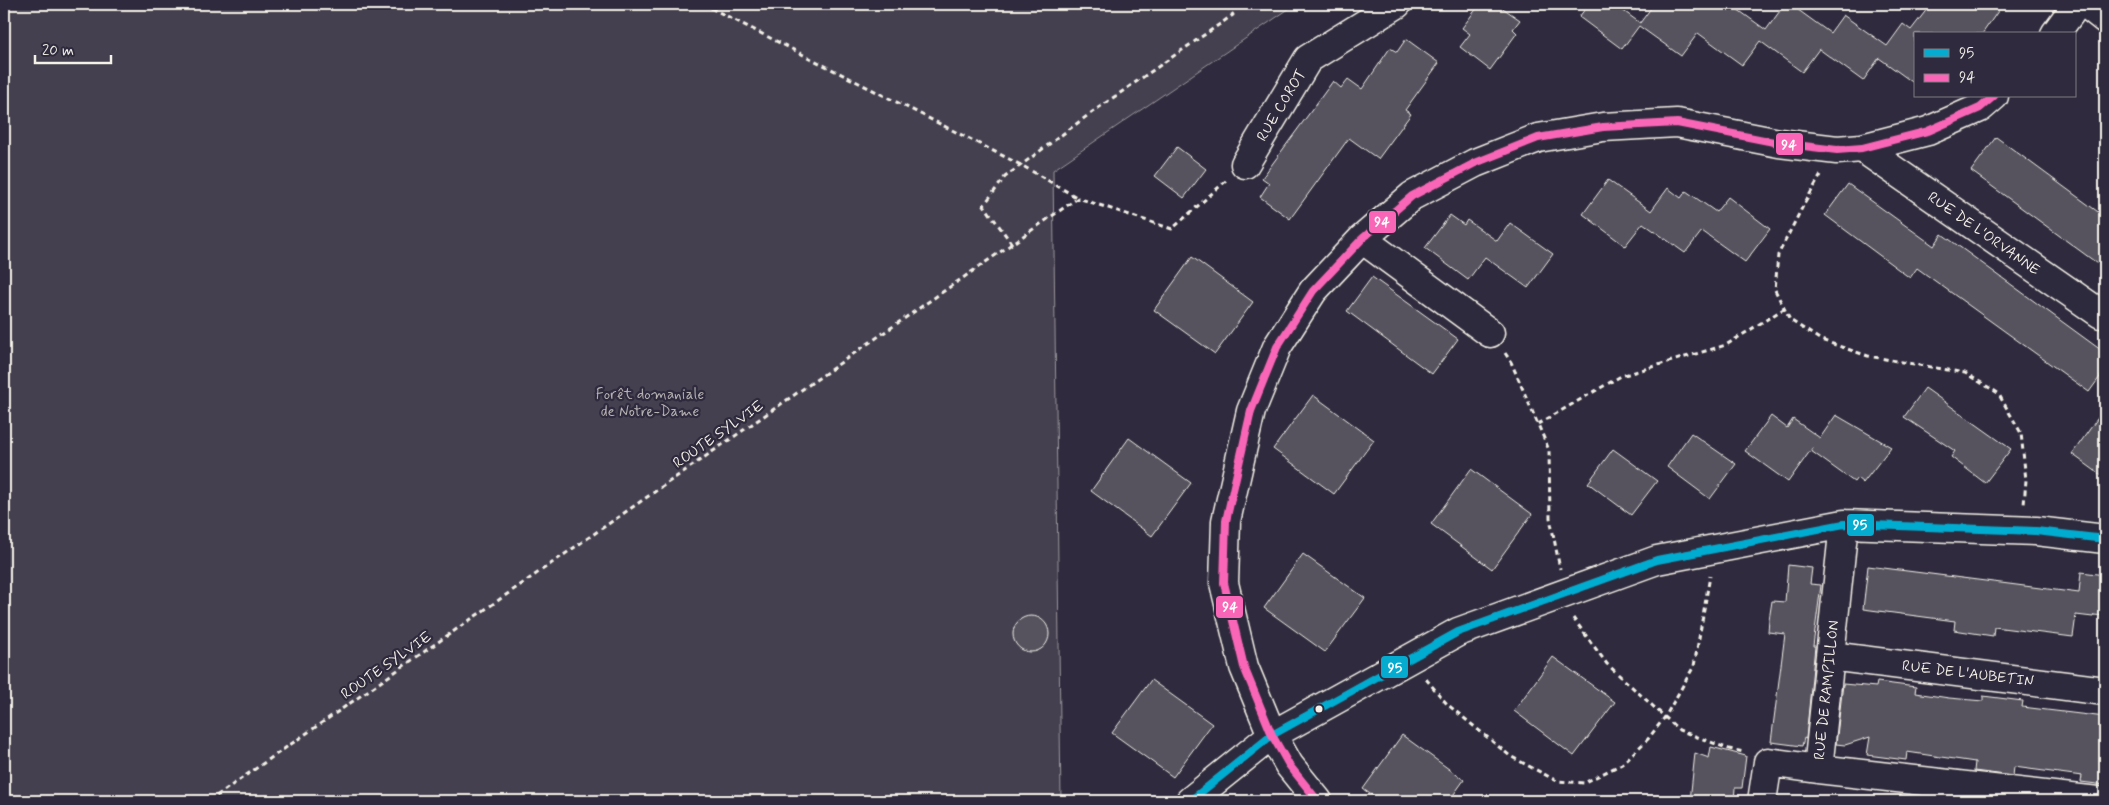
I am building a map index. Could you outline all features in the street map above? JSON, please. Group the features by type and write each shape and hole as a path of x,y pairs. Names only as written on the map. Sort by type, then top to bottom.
{"street":[{"name":"RUE COROT","path":"1245,164 1308,59 1398,4"},
{"path":"2057,32 2077,4"},
{"path":"2086,4 2105,18"},
{"path":"1318,801 1289,765 1272,735 1244,667 1224,583 1226,521 1251,411 1277,347 1313,291 1362,239 1412,196 1475,163 1538,138 1603,127 1677,123 1779,144 1849,149 1928,131 1980,108 1992,98"},
{"name":"RUE DE L'ORVANNE","path":"1849,149 2102,314 2105,309"},
{"path":"1362,239 1490,332"},
{"path":"1190,801 1272,735 1458,632 1657,560 1844,524 2021,530 2105,539"},
{"name":"RUE DE RAMPILLON","path":"1762,801 1768,762 1818,769 1844,524"},
{"name":"RUE DE L'AUBETIN","path":"1830,656 2105,691"},
{"path":"1818,769 2098,801"}],"path":[{"path":"703,4 1020,165 1078,198 1172,229 1245,164"},
{"path":"1012,244 984,205 1005,177 1091,113 1233,15 1224,4"},
{"path":"1849,149 1803,206 1778,255 1775,290 1790,320 1821,340 1868,356 1966,373 1998,393 2021,432 2026,480 2021,530"},
{"name":"ROUTE SYLVIE","path":"209,801 1078,198"},
{"path":"1538,424 1621,376 1726,345 1784,308"},
{"path":"1409,659 1447,704 1510,756 1557,781 1584,783 1622,764 1648,739 1665,717 1694,666 1712,563 1712,549"}],"green space":[{"name":"Forêt domaniale de Notre-Dame","path":"4,4 1296,4 1053,170 1061,801 4,801"}],"building":[{"path":"1480,4 1497,4 1520,20 1513,29 1517,33 1490,70 1460,47 1470,34 1462,28"},
{"path":"1589,4 1614,4 1640,23 1654,4 1730,4 1766,30 1785,4 1790,4 1830,33 1843,15 1887,46 1903,24 1911,30 1931,4 2003,4 1983,32 1914,32 1914,83 1879,58 1863,81 1819,49 1802,72 1760,41 1742,65 1698,33 1681,56 1639,26 1622,49 1579,17"},
{"path":"1406,39 1439,63 1405,110 1411,114 1378,159 1349,138 1290,219 1260,197 1269,183 1262,178 1333,81 1341,88 1348,79 1362,89 1390,48 1397,52"},
{"path":"1996,137 2105,217 2105,269 1971,171"},
{"path":"1177,147 1206,169 1184,198 1155,176"},
{"path":"1608,180 1651,211 1668,188 1681,198 1686,191 1716,212 1728,197 1770,229 1745,262 1702,231 1685,253 1643,223 1625,246 1583,214"},
{"path":"1848,184 1934,246 1942,234 2105,353 2105,370 2089,392 1917,268 1910,278 1825,215"},
{"path":"1450,215 1464,225 1467,220 1497,241 1510,223 1553,254 1528,288 1485,257 1468,280 1425,248"},
{"path":"1192,257 1253,302 1215,354 1154,310"},
{"path":"1372,277 1458,339 1432,374 1347,311"},
{"path":"1925,388 2011,449 1985,483 1951,457 1955,451 1904,417"},
{"path":"1313,395 1374,440 1334,494 1273,449"},
{"path":"2105,408 2105,478 2072,454"},
{"path":"1836,415 1891,447 1863,483 1857,478 1854,482 1811,451 1813,447 1788,482 1745,451 1771,416 1787,428 1793,419 1820,438"},
{"path":"1691,433 1736,464 1710,499 1667,467"},
{"path":"1129,438 1191,483 1152,536 1091,491"},
{"path":"1613,449 1657,481 1631,515 1588,483"},
{"path":"1471,469 1532,514 1492,569 1431,524"},
{"path":"1303,554 1365,598 1325,652 1264,608"},
{"path":"1788,565 1812,568 1810,584 1821,585 1813,646 1815,646 1806,739 1804,738 1802,746 1771,742 1785,634 1768,632 1769,620 1772,601 1785,602"},
{"path":"1868,566 2079,593 2081,572 2105,575 2105,616 2076,615 2073,637 1994,627 1993,636 1954,630 1955,621 1863,609"},
{"path":"1031,616 1038,617 1044,621 1048,627 1048,641 1044,647 1038,651 1031,652 1024,651 1018,647 1014,641 1013,634 1014,627 1018,621 1024,617"},
{"path":"1553,657 1615,702 1574,756 1514,711"},
{"path":"1151,680 1212,724 1173,777 1112,733"},
{"path":"1877,682 1916,687 1915,693 1983,701 1983,696 2023,701 2022,707 2105,717 2105,785 2081,782 2082,776 2014,767 2013,776 1974,771 1975,762 1907,752 1906,760 1867,755 1870,737 1845,745 1836,744 1843,684 1876,687"},
{"path":"1402,735 1464,780 1449,801 1380,801 1363,789"},
{"path":"1711,747 1746,756 1742,788 1735,788 1734,801 1690,801 1695,753 1709,758"}],"transit line":[{"name":"94","path":"1318,801 1289,765 1272,735 1244,667 1224,583 1226,521 1251,411 1277,347 1313,291 1362,239 1412,196 1475,163 1538,138 1603,127 1677,123 1779,143 1837,150 1862,148 1928,131 1980,108 1992,98"},
{"name":"95","path":"1190,801 1272,735 1458,632 1657,560 1844,524 2036,531 2105,539"}]}
